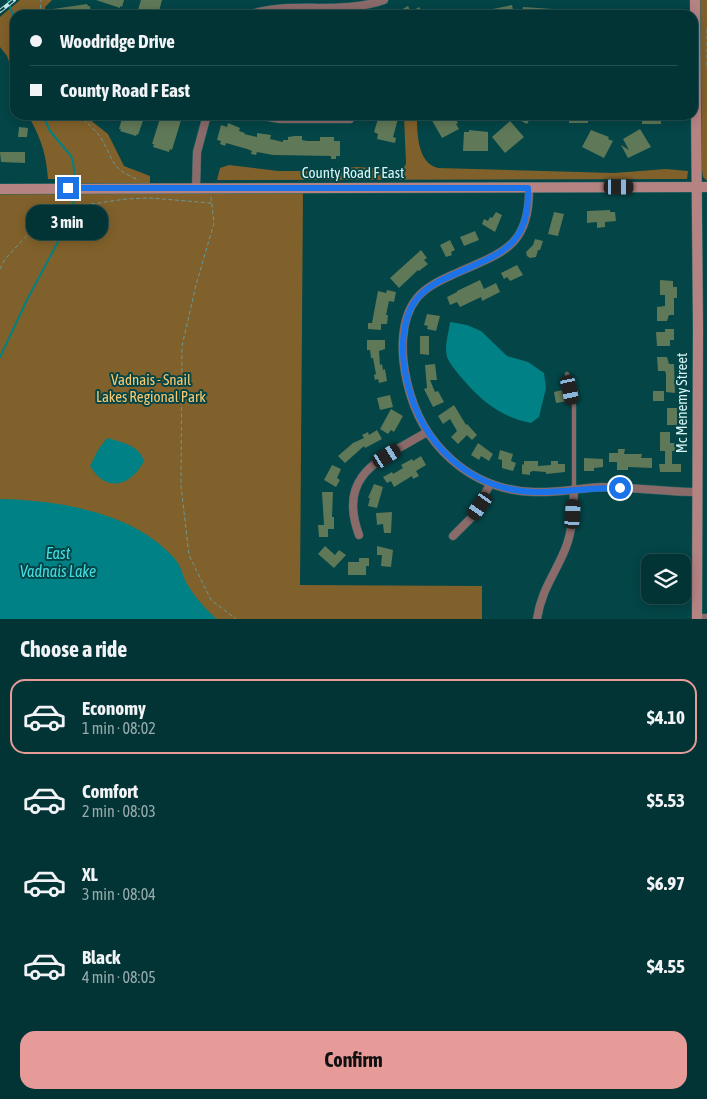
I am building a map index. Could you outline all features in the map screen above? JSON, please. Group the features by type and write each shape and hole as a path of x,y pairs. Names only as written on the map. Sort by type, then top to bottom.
{"street":[{"path":"258,10 272,4 301,2 353,6 384,0"},
{"name":"Mc Menemy Street","path":"698,118 702,187 697,492 700,618"},
{"path":"196,188 197,152 206,120"},
{"name":"County Road F East","path":"0,188 702,187"},
{"path":"528,188 528,213 517,238 504,250 431,286 416,299 408,314 403,343 405,376 414,407 427,432 458,465 490,484 511,490 534,492 620,488 697,492"},
{"path":"359,536 354,522 353,498 354,490 361,476 373,465 427,432"},
{"path":"453,536 474,514 490,484"},
{"path":"537,619 542,596 561,559 570,533 574,490"}],"lane":[{"path":"567,374 574,406 574,490"}],"path":[{"path":"707,29 707,69"},
{"path":"83,120 99,135 117,168 123,173 144,182"},
{"path":"210,188 214,223 196,284 182,346 181,486 189,555 211,600 236,619"},
{"path":"0,269 5,259 30,232 63,208 126,199 151,198 212,203"}],"green space":[{"path":"20,0 52,0 45,7 45,10 10,10 10,65 7,56 0,47 0,17"},
{"path":"700,0 707,0 707,181 703,177 702,170"},
{"path":"30,120 90,120 108,134 124,166 150,176 150,183 68,183 67,179 48,179 46,161"},
{"path":"404,120 417,120 418,138 422,154 431,165 438,168 614,173 666,169 688,171 687,179 217,180 220,168 229,165 278,171 309,171 357,167 402,170 406,164"},
{"name":"Vadnais - Snail Lakes Regional Park","path":"0,193 303,193 300,585 482,586 482,619 0,619"}],"water":[{"path":"450,322 467,325 481,331 507,356 528,362 544,373 546,388 539,417 531,423 500,412 483,400 468,385 447,357 446,344"},
{"path":"107,438 134,448 142,456 144,461 141,467 126,481 113,484 107,482 99,477 90,466"},
{"name":"East Vadnais Lake","path":"0,499 47,502 72,507 120,521 142,532 162,546 178,563 190,589 217,619 0,619"}],"building":[{"path":"96,0 124,0 120,8"},
{"path":"141,0 162,0 159,10 138,10"},
{"path":"87,4 90,6 90,10 53,10"},
{"path":"512,5 513,10 488,10"},
{"path":"408,6 410,10 401,10"},
{"path":"523,7 568,10 523,10"},
{"path":"122,120 143,120 136,136 119,129"},
{"path":"159,120 181,120 172,150 170,149 169,152 153,147 154,144 152,144"},
{"path":"378,120 398,120 393,137 396,138 395,143 377,139 378,134 374,132"},
{"path":"432,120 456,120 459,129 442,138"},
{"path":"519,120 529,120 527,124"},
{"path":"569,120 588,120 588,123 569,123"},
{"path":"642,120 661,120 661,124 642,124"},
{"path":"510,121 524,137 505,153 492,137"},
{"path":"228,123 240,128 239,131 244,134 257,137 257,133 271,135 270,139 283,142 283,140 288,140 288,137 295,136 302,136 302,140 307,141 320,141 320,137 334,137 334,141 340,141 340,156 336,156 336,159 331,159 331,156 273,155 257,152 256,155 251,154 252,151 226,143 225,146 220,144 221,141 217,140 221,125 227,127"},
{"path":"19,127 28,128 27,137 18,137"},
{"path":"640,129 651,147 628,158 621,145 629,150 623,139"},
{"path":"469,130 488,132 488,151 463,151 464,132 469,132"},
{"path":"591,130 609,137 608,139 613,141 604,158 582,147"},
{"path":"0,152 25,152 25,163 1,162"},
{"path":"610,210 610,212 615,212 616,221 605,222 605,227 597,228 597,222 587,223 587,211"},
{"path":"496,212 502,215 495,232 482,224 484,219 488,221"},
{"path":"554,212 564,214 558,236 548,234"},
{"path":"475,231 479,240 464,246 460,237"},
{"path":"535,239 543,241 536,257 530,258 526,252 533,245"},
{"path":"450,240 455,250 451,252 452,255 446,257 440,245"},
{"path":"421,250 427,258 424,260 428,264 418,270 399,288 390,278"},
{"path":"517,265 523,275 510,281 507,277 504,279 501,273"},
{"path":"480,280 484,289 496,283 500,292 482,301 481,297 460,307 457,302 450,305 447,297"},
{"path":"660,280 673,281 673,287 677,287 677,298 674,298 674,315 669,315 667,321 657,321 657,307 665,306 665,295 660,295"},
{"path":"387,290 396,292 394,302 389,301 386,315 388,315 387,324 381,324 381,330 368,329 368,323 372,323 378,291 386,293"},
{"path":"427,314 440,316 436,331 427,329 428,326 424,325"},
{"path":"665,329 674,329 674,340 670,340 670,346 657,346 656,332 665,332"},
{"path":"420,336 429,336 429,355 420,354"},
{"path":"367,340 385,340 385,349 379,351 380,365 382,364 383,370 385,369 387,381 379,383 378,379 375,380 374,375 376,374 373,358 371,358 370,350 367,350"},
{"path":"657,357 667,357 669,364 674,364 675,393 666,392 666,374 665,371 658,371"},
{"path":"435,364 437,380 430,380 435,392 438,391 444,402 433,407 424,389 427,388 425,365"},
{"path":"566,389 569,401 556,403 554,392"},
{"path":"653,391 664,391 664,401 653,401"},
{"path":"390,395 393,407 380,410 377,398"},
{"path":"454,405 466,425 477,435 472,440 467,435 458,444 451,437 457,431 450,419 443,424 438,416"},
{"path":"667,408 677,408 677,425 667,425"},
{"path":"391,409 403,416 394,432 391,430 388,434 380,429"},
{"path":"377,430 382,439 365,448 364,446 345,463 338,456 353,443 364,438 362,435 368,432 369,435"},
{"path":"660,432 670,432 670,443 675,443 675,451 672,451 672,464 681,464 681,472 660,472 659,464 665,464 665,451 660,451"},
{"path":"478,443 493,454 489,461 481,456 479,460 471,455"},
{"path":"618,449 625,449 624,454 642,454 641,458 652,458 652,468 628,467 628,470 617,470 617,462 609,462 609,453 618,453"},
{"path":"500,450 513,454 511,461 516,463 513,471 502,468 502,460 498,459"},
{"path":"421,456 426,465 416,471 419,476 413,479 412,476 394,487 391,481 387,483 383,477 392,472 393,474 403,468 401,465"},
{"path":"584,458 603,459 603,467 594,468 594,471 584,471"},
{"path":"524,461 538,461 538,466 551,465 551,461 558,461 558,464 565,464 565,472 546,474 546,472 533,471 530,472 530,475 522,474 522,464 524,465"},
{"path":"332,465 341,469 337,478 340,480 336,487 324,480"},
{"path":"374,484 383,487 377,508 368,506 370,498 368,498"},
{"path":"322,492 333,492 332,517 334,517 334,529 328,529 328,537 319,537 318,525 324,525"},
{"path":"392,512 391,533 384,533 383,524 377,525 376,513"},
{"path":"325,546 335,555 339,550 346,555 334,568 318,554"},
{"path":"377,546 393,550 391,567 381,566 382,555 377,555"},
{"path":"359,558 369,558 369,566 366,566 366,575 348,575 348,562 359,562"}],"waterway":[{"path":"8,0 11,10"},
{"path":"45,120 50,131 71,156 75,179"},
{"path":"0,357 27,300 70,219 74,199"}],"railway":[{"path":"0,11 14,0"}],"route":[{"path":"68,188 528,188 529,203 526,222 511,245 439,281 416,299 405,324 403,343 405,376 409,392 420,420 435,442 458,465 490,484 519,491 534,492 620,488"}]}
